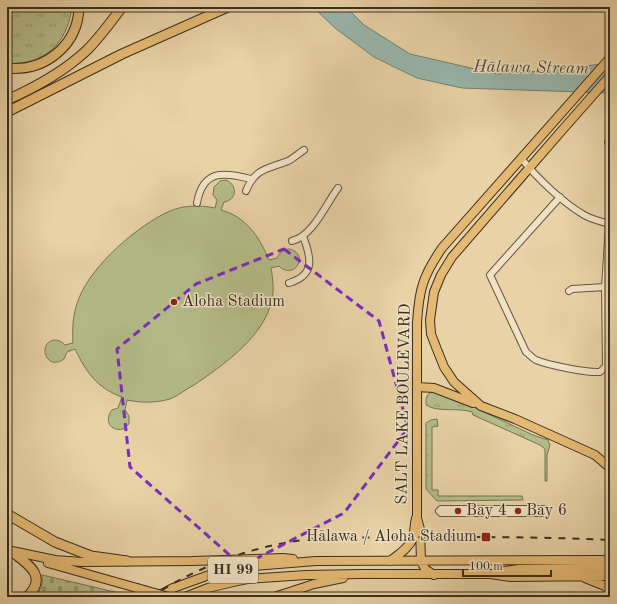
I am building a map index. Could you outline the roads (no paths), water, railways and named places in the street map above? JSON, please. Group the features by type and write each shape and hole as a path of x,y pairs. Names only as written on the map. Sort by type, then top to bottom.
{"highway":[{"path":"7,68 29,68 43,63 56,55 66,44 74,31 79,7"},
{"path":"7,103 60,71 87,50 110,24 122,7"},
{"path":"7,112 122,54 228,7"},
{"path":"7,100 35,87"},
{"path":"7,514 55,542 91,556 127,561"},
{"path":"10,552 30,565 36,576 36,584 27,597"}],"main road":[{"name":"SALT LAKE BOULEVARD","path":"421,561 420,529 417,516 417,387 418,308 419,296 424,278 430,265 442,248 610,58"},
{"name":"SALT LAKE BOULEVARD","path":"610,76 452,257 441,275 434,292 430,320 431,334 444,367 454,382 481,406 515,419 595,455 610,468"},
{"path":"417,387 434,388 481,406"},
{"path":"390,561 410,543 417,516"},
{"path":"10,552 55,560 102,563 127,561 192,561 282,558 316,561"},
{"path":"10,552 169,597"},
{"name":"HI 99","path":"155,597 173,588 212,574 253,566 316,561 610,560"},
{"path":"421,561 425,569 434,575"},
{"path":"490,574 519,570 610,567"},
{"path":"274,597 314,584 361,574"},
{"name":"HI 99","path":"185,597 208,588 247,579 306,576 361,574 610,576"},
{"path":"570,576 588,579 605,586 610,592"}],"street":[{"path":"246,191 251,179 261,171 290,160 304,150"},
{"path":"521,158 529,168 560,197 584,215 610,224 605,288 606,366 600,372 592,372 547,363 535,359 526,352 490,275 560,197"},
{"path":"197,203 199,194 206,182 218,174 235,175 251,179"},
{"path":"292,241 303,236 313,226 338,188"},
{"path":"289,283 302,277 308,270 310,261 309,252 303,236"},
{"path":"569,291 572,289 605,288"},
{"path":"441,509 545,509 547,512 545,513 441,513 439,511 441,509"}],"water":[{"path":"313,7 346,7 364,25 410,54 497,74 543,71 610,63 610,93 462,88 417,78 374,57 335,28"}],"railway":[{"path":"150,597 202,569 238,555 257,549 312,539 426,537 610,540"}],"place":[{"name":"Aloha Stadium","path":"174,302"},
{"name":"Bay 4","path":"458,511"},
{"name":"Bay 6","path":"518,511"},
{"name":"Hālawa / Aloha Stadium","path":"486,537"}],"water label":[{"name":"Hālawa Stream","path":"531,68"}]}
